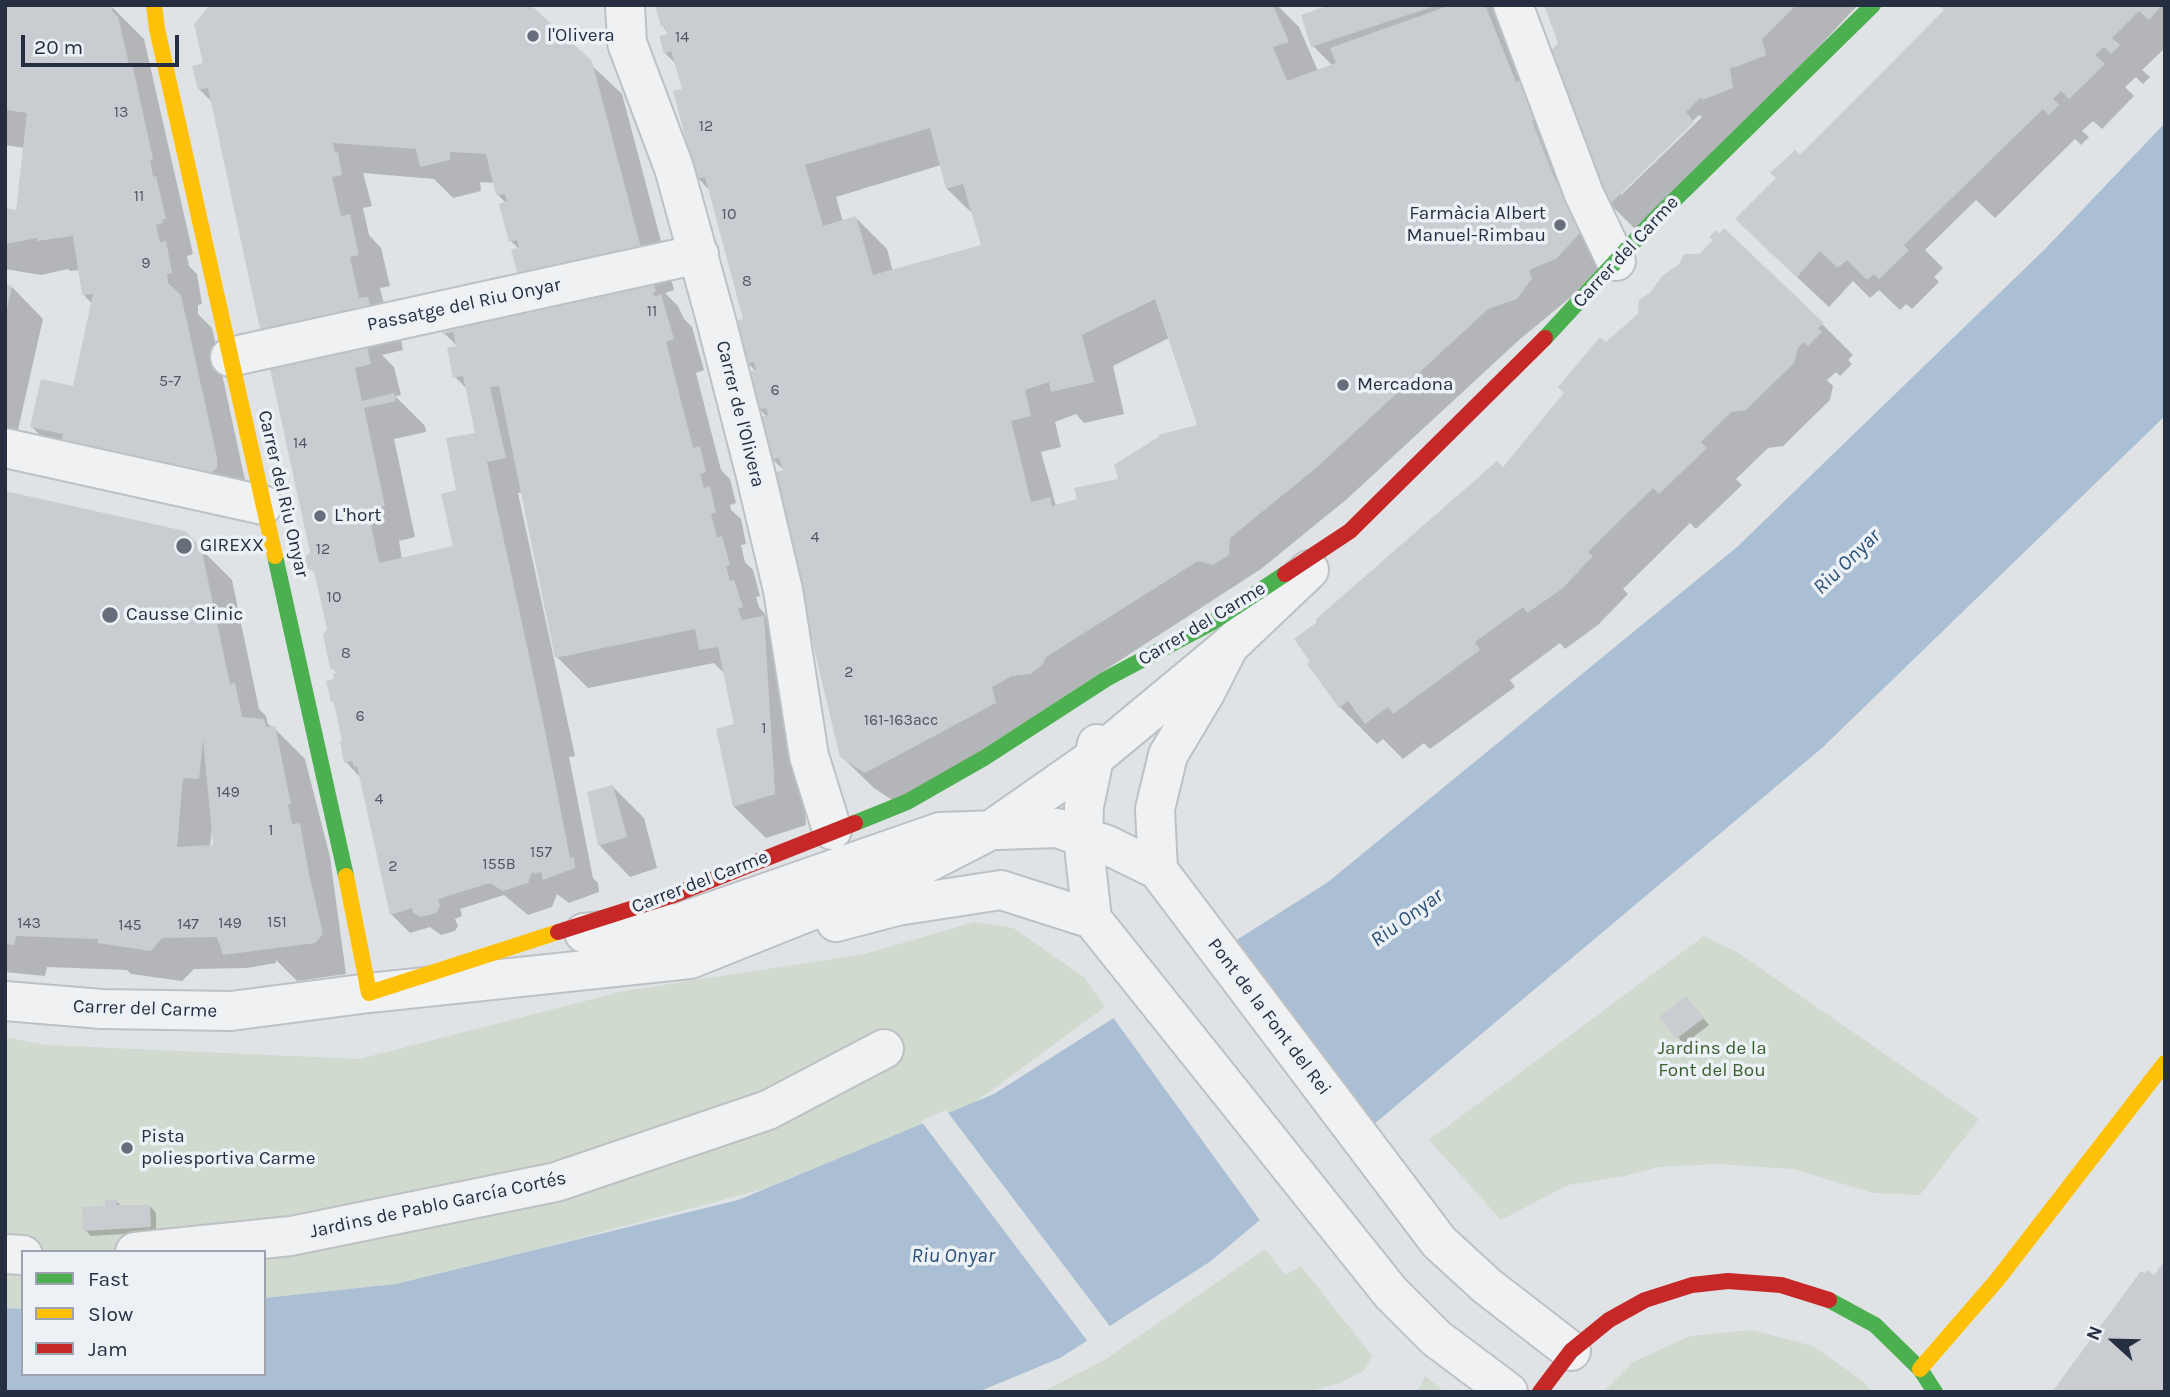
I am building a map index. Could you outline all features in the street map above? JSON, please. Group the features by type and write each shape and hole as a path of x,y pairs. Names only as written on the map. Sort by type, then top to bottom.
{"street":[{"name":"Carrer del Riu Onyar","path":"154,5 157,29 355,915 369,993"},
{"name":"Carrer de l'Olivera","path":"625,5 627,43 674,168 699,254 783,590 808,756 832,830"},
{"path":"1513,5 1584,194 1616,261"},
{"name":"Carrer del Carme","path":"1350,531 1482,403 1581,301 1654,220 1874,5"},
{"name":"Passatge del Riu Onyar","path":"230,357 699,254"},
{"path":"5,447 264,505"},
{"path":"1350,531 1099,733 1084,806 1083,836 1092,919 1391,1293 1436,1338 1508,1392"},
{"path":"536,939 679,923 940,832 1058,828 1083,836 1158,870 1155,809 1168,755 1206,694 1220,634"},
{"name":"Carrer del Carme","path":"369,993 671,896 907,802 984,758 1106,680 1220,634"},
{"name":"Carrer del Carme","path":"5,1001 102,1009 232,1011 369,993 690,959 915,869 991,830 1094,758"},
{"name":"Pont de la Font del Rei","path":"1158,870 1439,1242 1462,1265 1572,1351"},
{"path":"690,959 897,906 1001,890 1092,919"},
{"name":"Jardins de Pablo García Cortés","path":"154,1250 291,1236 556,1182 768,1110 884,1049"},
{"path":"1920,1369 1997,1280 2165,1063"},
{"path":"1540,1392 1572,1351 1609,1320 1645,1300 1692,1285 1728,1281 1781,1285 1826,1299 1875,1325 1920,1369 1935,1392"}],"green space":[{"path":"974,922 1013,928 1084,977 1105,1007 974,1103 763,1189 396,1284 266,1298 266,1250 21,1250 21,1309 5,1308 5,1037 46,1045 359,1059 624,991 865,954"},
{"name":"Jardins de la Font del Bou","path":"1704,936 1737,952 1979,1119 1920,1195 1873,1193 1793,1169 1717,1164 1658,1167 1625,1176 1568,1185 1501,1220 1429,1140"},
{"path":"1265,1249 1285,1275 1301,1266 1372,1356 1365,1370 1340,1383 1307,1392 1042,1392 1103,1361"},
{"path":"1752,1330 1813,1346 1864,1382 1871,1392 1603,1392 1633,1362 1690,1336"},
{"path":"1425,1376 1439,1387 1443,1392 1417,1392"}],"water":[{"name":"Riu Onyar","path":"2165,123 2165,416 1822,748 1211,1261 1060,1358 978,1392 5,1392 5,1308 21,1309 21,1376 266,1376 266,1298 396,1284 738,1200 994,1094 1328,882 1737,547 2045,249"}],"pier":[{"path":"1232,939 1371,1131 1262,1223 1112,1016"},
{"path":"946,1110 1112,1329 1089,1343 921,1121"}],"building":[{"path":"5,5 113,5 112,11 118,17 129,64 132,63 153,159 150,160 153,177 156,176 166,219 156,225 160,242 166,241 172,273 167,274 168,283 181,295 217,457 217,468 211,473 61,443 63,434 30,427 41,379 73,386 93,294 82,295 73,236 37,241 38,238 5,244 5,208 16,210 27,113 5,110"},
{"path":"210,5 533,7 592,61 644,259 521,286 511,249 519,248 517,240 509,242 499,204 507,201 505,194 496,195 486,154 450,152 450,160 420,167 416,149 333,143 335,153 338,152 342,175 332,177 341,216 350,214 359,255 350,257 359,298 368,297 373,319 263,343 208,88 198,90 192,66 203,63 194,24"},
{"path":"655,5 1273,5 1289,42 1273,47 1287,81 1336,63 1330,48 1451,5 1485,5 1516,82 1524,79 1539,117 1532,121 1556,182 1562,180 1582,231 1556,259 1529,270 1532,278 1517,299 1488,309 1316,468 1230,538 1229,555 1213,565 1198,561 1046,657 1043,664 1031,674 1012,676 992,687 996,703 865,773 840,757 772,474 783,470 779,458 771,460 760,417 768,415 766,408 758,410 748,372 756,370 754,362 746,364 735,321 743,319 705,177 696,179 673,91 682,89 671,51 664,54 659,36 667,34 664,26 661,27","holes":["930,128 946,189 963,184 981,245 873,275 856,216 823,226 805,165","1155,299 1197,425 1158,435 1160,436 1114,465 1118,479 1074,488 1077,499 1052,506 1050,497 1031,502 1011,421 1031,416 1025,390 1049,382 1051,392 1094,382 1082,335"]},
{"path":"1329,5 1435,6 1311,47 1301,15"},
{"path":"1544,5 1796,5 1762,39 1766,55 1734,68 1733,66 1730,70 1733,88 1702,100 1701,97 1686,112 1694,122 1609,205 1549,53 1558,43"},
{"path":"1939,5 2162,5 2149,20 2139,11 2112,38 2120,45 2111,54 2104,47 2095,55 2105,64 2069,99 2061,91 2053,99 2059,105 2049,115 2043,109 1904,245 1909,250 1879,279 1874,274 1867,280 1847,260 1838,268 1820,251 1797,277 1735,219 1776,178 1770,173 1795,150 1800,155 1944,10"},
{"path":"1724,228 1824,323 1818,328 1822,332 1808,346 1803,342 1798,348 1794,363 1746,410 1731,412 1701,442 1707,448 1659,494 1653,488 1588,552 1593,556 1562,589 1527,613 1523,607 1475,642 1480,650 1393,714 1388,707 1365,724 1348,701 1339,708 1307,664 1310,662 1294,639 1317,622 1315,620 1497,461 1503,467 1564,393 1558,387 1600,337 1606,342 1638,314 1639,300 1650,293 1662,276 1679,264 1684,254 1699,254 1713,240 1709,237 1716,230 1719,234"},
{"path":"653,282 656,292 653,292 654,297 661,294 674,339 666,342 693,448 700,446 706,472 700,474 704,488 710,486 716,513 711,514 717,538 722,536 730,565 726,566 730,581 734,580 743,607 738,608 742,620 764,616 775,794 733,807 716,729 734,724 718,647 699,650 695,629 555,658 499,386 490,387 506,458 487,462 570,858 574,857 575,868 543,880 541,872 534,874 533,870 528,883 503,891 490,883 444,897 438,900 440,906 436,913 421,917 413,913 412,908 390,915 357,766 354,767 352,761 344,763 334,702 331,702 326,681 334,679 333,673 337,673 330,668 323,634 327,629 314,571 304,564 304,559 310,552 267,355 364,334 371,364 355,368 362,401 394,393 396,401 364,408 385,506 368,510 379,563 453,546 441,494 456,490 446,438 475,433 463,376 453,378 447,348 456,346 453,332 442,334 439,317"},
{"path":"5,284 12,286 6,313 5,313"},
{"path":"5,491 185,531 201,547 230,684 235,683 242,717 264,719 266,727 275,726 291,804 288,805 292,824 300,823 323,934 315,943 223,955 217,937 162,938 151,951 98,943 98,939 16,936 14,945 5,944","holes":["203,739 213,845 177,847 183,778 199,779"]},
{"path":"613,785 627,837 598,846 587,792"},
{"path":"1686,996 1704,1018 1676,1039 1659,1017"},
{"path":"105,1200 117,1200 117,1205 150,1205 151,1227 83,1231 82,1207 105,1206"},
{"path":"2165,1260 2165,1392 2052,1392 2141,1271 2145,1273 2147,1270 2154,1275"}],"traffic: fast":[{"path":"1545,338 1654,220 1873,5"},
{"path":"275,556 346,876"},
{"path":"855,823 907,802 984,758 1106,679 1211,623 1285,574"},
{"path":"1829,1300 1875,1325 1920,1369 1935,1392"}],"traffic: slow":[{"path":"154,5 157,29 275,556"},
{"path":"346,876 369,993 558,932"},
{"path":"1920,1369 1997,1280 2165,1063"}],"traffic: jam":[{"path":"1285,574 1350,531 1545,338"},
{"path":"558,932 671,896 855,823"},
{"path":"1540,1392 1571,1351 1609,1320 1645,1300 1692,1285 1728,1281 1781,1285 1829,1300"}],"place":[{"name":"l'Olivera","path":"533,36"},
{"name":"Farmàcia Albert Manuel-Rimbau","path":"1560,225"},
{"name":"Mercadona","path":"1343,385"},
{"name":"L'hort","path":"320,516"},
{"name":"GIREXX","path":"184,546"},
{"name":"Causse Clinic","path":"110,615"},
{"name":"Pista poliesportiva Carme","path":"127,1148"}]}
